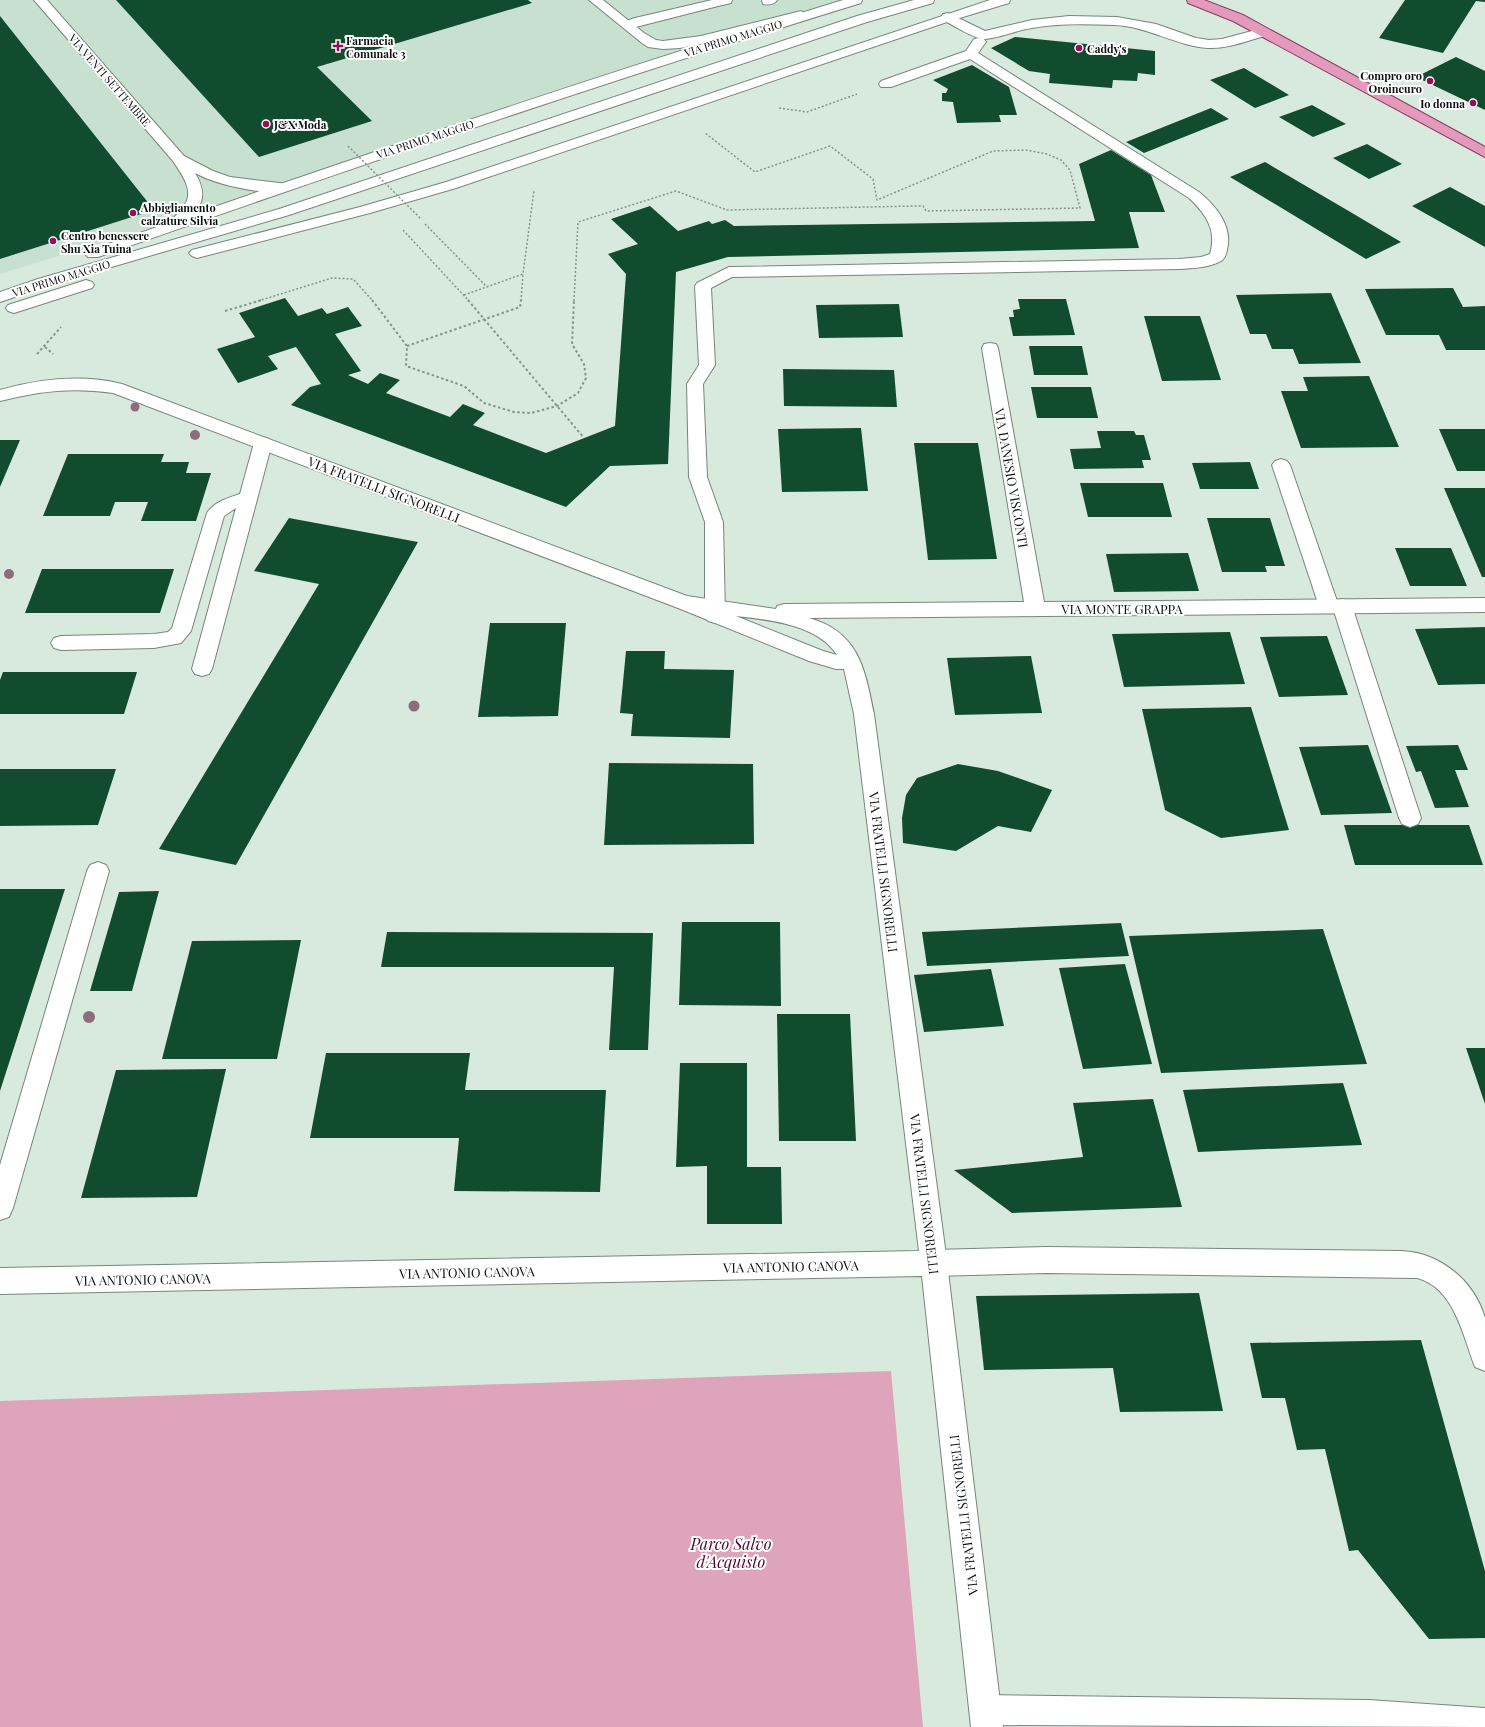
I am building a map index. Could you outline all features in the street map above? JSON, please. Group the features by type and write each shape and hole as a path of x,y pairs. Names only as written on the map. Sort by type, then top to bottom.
{"main road":[{"path":"1193,0 1238,18 1485,153"},
{"path":"1221,0 1238,18"}],"street":[{"name":"VIA VENTI SETTEMBRE","path":"42,0 179,159 195,186 196,200 191,210 177,223"},
{"path":"595,0 654,44 668,46 830,8"},
{"path":"628,25 650,18 700,8 726,0"},
{"name":"VIA PRIMO MAGGIO","path":"0,293 32,277 177,223 284,186 682,54 856,0"},
{"name":"VIA PRIMO MAGGIO","path":"0,297 44,282 284,212 862,19 928,0"},
{"path":"183,257 365,210 451,185 948,17 1004,0"},
{"path":"948,17 984,35 1032,24 1069,20 1117,21 1151,27 1187,40 1209,44 1222,43 1263,32"},
{"path":"886,84 971,54 984,35"},
{"path":"715,611 714,522 698,478 697,470 695,384 706,365 703,286 729,272 1179,264 1203,262 1217,257 1222,245 1221,231 1208,206 1194,195 971,54"},
{"name":"VIA VENTI SETTEMBRE","path":"179,159 217,178 235,183 256,186 284,186"},
{"name":"VIA PRIMO MAGGIO","path":"0,312 157,263 284,212"},
{"name":"VIA DANESIO VISCONTI","path":"990,348 1035,608"},
{"name":"VIA FRATELLI SIGNORELLI","path":"0,396 21,388 45,384 81,383 116,388 685,603 715,611 816,656 836,662 852,662"},
{"path":"202,669 263,443"},
{"path":"1281,465 1336,606 1410,818"},
{"path":"61,643 154,641 174,638 181,631 216,513 231,503 248,498"},
{"name":"VIA MONTE GRAPPA","path":"758,612 1035,608 1485,605"},
{"name":"VIA FRATELLI SIGNORELLI","path":"715,611 758,612 827,632 840,643 852,662 864,714 934,1263 987,1718"},
{"path":"0,1208 98,871"},
{"name":"VIA ANTONIO CANOVA","path":"0,1281 1047,1260 1396,1264 1423,1266 1446,1279 1471,1314 1485,1357"},
{"path":"987,1718 1369,1716 1485,1724"}],"path":[{"path":"778,108 807,112 886,84"},
{"path":"698,135 712,130"},
{"path":"225,311 332,278 353,279 364,288 407,346 406,366 464,386 484,403 514,412 531,413 557,406 578,393 586,378 584,364 572,344 578,222 676,191 726,210 915,206 923,206 926,211 1080,208 1070,170 1061,160 1047,154 1026,150 993,151 877,200 873,179 830,146 755,172 705,133"},
{"path":"348,146 487,287"},
{"path":"407,346 520,307 533,190 540,188"},
{"path":"399,226 485,319 584,438"},
{"path":"464,295 523,274"},
{"path":"35,356 45,347 63,325"}],"shaded area":[{"path":"0,0 858,0 283,187 0,274"}],"green space":[{"name":"Parco Salvo d'Acquisto","path":"891,1371 923,1727 0,1727 0,1401"}],"building":[{"path":"116,0 528,0 532,3 317,67 372,121 259,157"},
{"path":"1405,0 1485,0 1485,2 1476,1 1443,53 1379,38"},
{"path":"0,16 154,210 0,259"},
{"path":"1015,37 1155,51 1155,75 1138,73 1137,81 1113,80 1112,88 1049,83 1050,74 1029,71 991,48"},
{"path":"1456,57 1485,71 1485,110 1416,77"},
{"path":"972,65 1009,87 1017,115 999,115 1001,122 957,123 953,102 942,101 942,93 946,93 948,89 933,80"},
{"path":"1244,68 1289,95 1255,108 1210,80"},
{"path":"1312,105 1346,124 1313,137 1279,117"},
{"path":"1211,108 1229,119 1144,153 1126,142"},
{"path":"1367,144 1402,164 1369,179 1333,158"},
{"path":"1111,150 1151,175 1165,212 1129,212 1139,248 728,257 676,272 668,464 610,466 566,507 291,405 310,387 321,384 296,347 268,356 278,369 238,383 217,349 255,337 239,313 285,298 298,316 322,308 327,314 348,307 362,326 335,334 361,371 348,375 368,384 380,373 400,380 386,393 450,417 463,404 485,413 473,425 546,453 615,426 626,274 608,254 638,244 611,219 650,206 678,231 709,221 712,224 725,220 734,226 1095,221 1079,164"},
{"path":"1265,162 1401,242 1366,259 1230,177"},
{"path":"1450,187 1485,206 1485,247 1412,206"},
{"path":"1453,288 1463,307 1485,306 1485,350 1446,350 1439,335 1386,335 1365,289"},
{"path":"1331,293 1361,363 1299,364 1293,349 1272,349 1266,334 1250,334 1236,295"},
{"path":"1018,299 1066,299 1075,335 1013,336 1009,317 1014,317 1013,310 1020,309"},
{"path":"899,304 903,337 819,338 816,305"},
{"path":"1144,316 1200,316 1221,380 1162,381"},
{"path":"1029,346 1082,346 1088,375 1034,375"},
{"path":"783,369 894,370 897,407 784,406"},
{"path":"1369,376 1399,447 1301,448 1281,391 1308,391 1303,377"},
{"path":"1031,387 1091,387 1098,418 1037,418"},
{"path":"861,428 868,491 782,492 778,429"},
{"path":"1439,429 1485,429 1485,471 1457,471"},
{"path":"1097,431 1134,431 1136,435 1144,435 1151,460 1142,460 1144,468 1074,469 1070,449 1101,448"},
{"path":"0,440 20,440 0,487"},
{"path":"914,443 978,443 997,559 928,560"},
{"path":"68,454 164,454 161,462 189,462 186,473 211,473 196,521 141,521 148,502 115,502 110,516 43,516"},
{"path":"1250,462 1259,489 1200,489 1192,463"},
{"path":"1080,483 1163,483 1172,517 1088,517"},
{"path":"1444,488 1485,488 1485,577 1482,577"},
{"path":"289,518 418,542 236,865 159,849 319,584 254,571"},
{"path":"1207,518 1270,518 1285,566 1265,566 1267,572 1222,572"},
{"path":"1395,548 1451,548 1467,586 1410,586"},
{"path":"1188,553 1199,591 1114,592 1106,554"},
{"path":"42,569 174,569 160,613 25,613"},
{"path":"490,623 566,623 558,716 478,717"},
{"path":"1485,627 1485,684 1438,685 1415,629"},
{"path":"1230,632 1245,684 1124,687 1112,634"},
{"path":"1327,636 1348,695 1279,697 1260,637"},
{"path":"626,651 665,651 664,669 734,670 730,738 631,736 633,714 620,713"},
{"path":"1031,656 1042,713 955,715 947,658"},
{"path":"3,672 137,672 124,714 0,714 0,680"},
{"path":"1251,707 1289,830 1221,838 1165,810 1142,709"},
{"path":"1368,745 1392,813 1321,815 1299,747"},
{"path":"1458,745 1468,770 1455,770 1469,807 1435,808 1421,771 1416,772 1406,746"},
{"path":"609,763 753,764 754,844 604,845"},
{"path":"958,764 998,771 1052,790 1031,832 998,826 956,851 903,843 902,818 906,795 917,778"},
{"path":"0,769 116,769 98,825 0,826"},
{"path":"1344,825 1469,825 1483,865 1355,865"},
{"path":"0,889 65,889 0,1091"},
{"path":"159,891 132,991 90,991 119,892"},
{"path":"682,922 780,922 781,1006 679,1005"},
{"path":"1121,923 1129,956 927,966 922,932"},
{"path":"1323,929 1367,1064 1161,1073 1129,936"},
{"path":"387,932 653,933 648,1050 609,1050 614,967 381,967"},
{"path":"301,940 277,1059 162,1059 192,941"},
{"path":"1125,964 1152,1064 1083,1069 1059,968"},
{"path":"991,969 1004,1026 924,1032 914,975"},
{"path":"777,1014 850,1014 856,1141 779,1141"},
{"path":"1466,1048 1485,1048 1485,1104"},
{"path":"326,1053 470,1053 465,1090 606,1090 600,1192 454,1191 459,1138 310,1138"},
{"path":"680,1063 747,1063 747,1167 781,1167 782,1224 707,1224 707,1166 676,1167"},
{"path":"226,1069 197,1197 81,1198 116,1070"},
{"path":"1343,1083 1362,1145 1198,1152 1183,1090"},
{"path":"1153,1099 1182,1207 1012,1213 954,1170 1083,1157 1073,1103"},
{"path":"1199,1293 1223,1411 1120,1412 1113,1368 984,1370 976,1296"},
{"path":"1421,1340 1485,1571 1485,1638 1429,1639 1358,1550 1349,1551 1325,1449 1297,1450 1285,1398 1262,1398 1250,1343"}],"place":[{"name":"Farmacia Comunale 3","path":"338,46"},
{"name":"Caddy's","path":"1079,48"},
{"name":"Compro oro Oroineuro","path":"1430,81"},
{"name":"Io donna","path":"1473,103"},
{"name":"J&X Moda","path":"266,124"},
{"name":"Abbigliamento calzature Silvia","path":"133,213"},
{"name":"Centro benessere Shu Xia Tuina","path":"53,241"}]}
